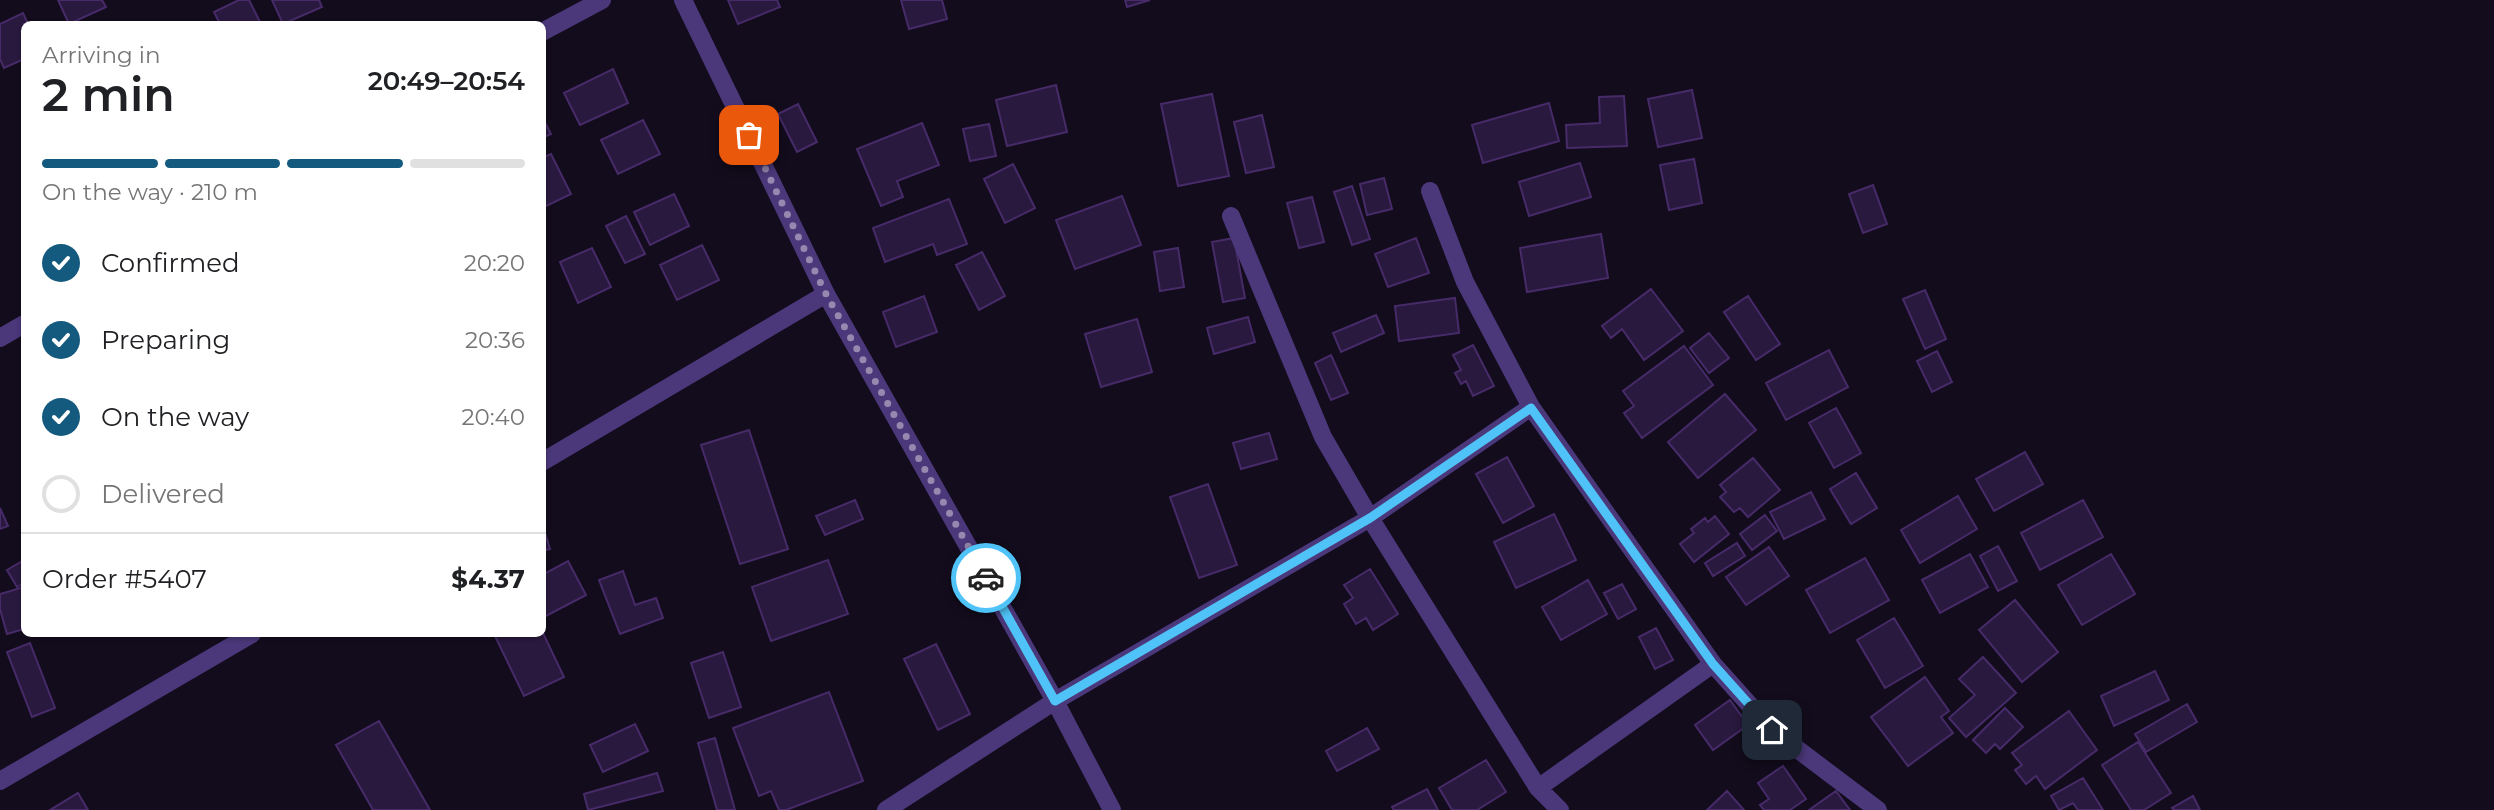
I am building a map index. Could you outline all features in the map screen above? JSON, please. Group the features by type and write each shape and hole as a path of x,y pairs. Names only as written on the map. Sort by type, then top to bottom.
{"street":[{"path":"546,31 602,0"},
{"path":"683,0 826,294 1055,701 1112,810"},
{"path":"1430,191 1465,282 1531,408 1713,664 1772,730 1878,810"},
{"path":"1231,216 1323,437 1370,518 1538,788 1560,810"},
{"path":"546,459 826,294"},
{"path":"0,338 21,326"},
{"path":"886,810 1055,701 1370,518 1531,408"},
{"path":"0,781 247,637"},
{"path":"1538,788 1713,664"}],"building":[{"path":"58,0 102,0 106,7 76,21 68,21"},
{"path":"239,0 249,0 260,21 218,21 214,12"},
{"path":"272,0 319,0 322,7 290,21 282,21"},
{"path":"728,0 777,0 780,7 738,24"},
{"path":"901,0 942,0 947,19 909,29"},
{"path":"1125,0 1150,0 1127,7"},
{"path":"23,13 27,21 21,21 21,60 4,68 0,59 0,24"},
{"path":"613,69 628,103 580,125 564,93"},
{"path":"1056,85 1067,132 1007,146 996,100"},
{"path":"1692,90 1702,138 1658,147 1648,99"},
{"path":"1212,94 1229,176 1178,186 1161,104"},
{"path":"1624,96 1627,146 1567,148 1566,125 1600,123 1599,97"},
{"path":"1549,103 1559,141 1483,163 1472,125"},
{"path":"798,104 817,142 797,152 778,114"},
{"path":"1262,115 1274,167 1246,173 1234,122"},
{"path":"643,120 660,154 618,174 601,140"},
{"path":"922,123 939,165 897,181 903,197 881,206 857,149"},
{"path":"989,124 996,156 970,161 963,129"},
{"path":"551,154 571,194 546,206 546,156"},
{"path":"1694,159 1702,203 1669,210 1660,165"},
{"path":"1580,163 1591,197 1529,216 1519,182"},
{"path":"1013,164 1035,208 1005,223 984,179"},
{"path":"1384,178 1392,209 1367,215 1360,184"},
{"path":"1873,185 1887,224 1863,233 1849,194"},
{"path":"1352,186 1370,239 1352,245 1334,192"},
{"path":"674,194 689,226 650,245 634,212"},
{"path":"1122,196 1141,245 1075,269 1056,220"},
{"path":"1312,197 1324,242 1299,248 1287,203"},
{"path":"949,199 967,244 937,255 933,244 885,262 873,228"},
{"path":"626,216 645,254 625,263 606,226"},
{"path":"1601,234 1608,278 1527,292 1520,248"},
{"path":"1234,238 1245,298 1223,302 1212,242"},
{"path":"1416,238 1429,273 1388,287 1375,254"},
{"path":"702,245 719,280 677,300 660,265"},
{"path":"592,248 611,287 578,303 560,262"},
{"path":"1178,248 1184,287 1160,291 1154,252"},
{"path":"982,252 1005,296 979,310 956,265"},
{"path":"1651,289 1683,331 1644,360 1622,329 1611,338 1602,326"},
{"path":"1925,290 1946,339 1925,349 1903,299"},
{"path":"924,296 937,332 896,347 883,312"},
{"path":"1748,296 1780,344 1756,360 1724,312"},
{"path":"1455,298 1459,333 1399,341 1395,306"},
{"path":"1376,315 1384,333 1341,352 1333,333"},
{"path":"1248,317 1255,342 1214,354 1207,328"},
{"path":"1137,319 1152,372 1101,387 1085,334"},
{"path":"1709,333 1729,358 1709,373 1690,348"},
{"path":"1473,345 1494,386 1473,396 1466,381 1461,384 1455,373 1461,370 1453,355"},
{"path":"1684,346 1713,385 1642,438 1624,413 1634,406 1623,391"},
{"path":"1829,350 1848,387 1786,420 1766,383"},
{"path":"1937,351 1952,382 1932,392 1917,361"},
{"path":"1331,355 1348,393 1331,400 1315,363"},
{"path":"1725,394 1756,430 1698,478 1668,442"},
{"path":"1836,408 1861,453 1834,468 1809,423"},
{"path":"749,430 788,549 740,564 701,445"},
{"path":"1269,433 1277,459 1241,469 1233,443"},
{"path":"2025,452 2043,484 1994,511 1976,479"},
{"path":"1507,457 1534,506 1503,523 1476,474"},
{"path":"1753,458 1780,490 1748,517 1740,508 1734,512 1720,497 1726,492 1720,485"},
{"path":"1856,473 1877,508 1851,524 1830,489"},
{"path":"1208,484 1237,565 1199,578 1170,497"},
{"path":"1811,492 1825,519 1784,539 1770,512"},
{"path":"1958,496 1977,529 1920,563 1901,530"},
{"path":"855,500 863,519 825,535 816,516"},
{"path":"2083,500 2103,537 2040,570 2021,533"},
{"path":"0,508 8,526 0,529"},
{"path":"1554,514 1576,560 1516,588 1494,542"},
{"path":"1765,515 1777,531 1752,550 1740,534"},
{"path":"1715,516 1729,534 1694,562 1680,544 1694,533 1691,529 1705,518 1708,522"},
{"path":"1737,543 1745,556 1713,576 1705,563"},
{"path":"1998,546 2017,581 1998,591 1980,556"},
{"path":"1769,547 1789,576 1746,605 1726,577"},
{"path":"1970,554 1988,587 1940,613 1922,580"},
{"path":"2111,554 2135,594 2082,625 2058,585"},
{"path":"1865,558 1889,600 1830,633 1806,590"},
{"path":"828,560 848,614 771,641 752,587"},
{"path":"568,561 586,595 546,616 546,573"},
{"path":"21,562 21,585 17,587 7,570"},
{"path":"1370,569 1398,614 1373,630 1366,618 1356,624 1344,604 1353,598 1344,585"},
{"path":"623,571 635,605 656,598 663,618 620,634 599,580"},
{"path":"1588,580 1607,614 1561,640 1542,607"},
{"path":"1622,584 1636,609 1618,619 1604,593"},
{"path":"21,588 21,630 7,634 0,609 0,594"},
{"path":"2015,600 2058,652 2022,682 1979,630"},
{"path":"1894,618 1923,666 1885,688 1857,640"},
{"path":"1656,628 1673,660 1655,669 1639,637"},
{"path":"495,637 545,637 564,677 524,696"},
{"path":"30,643 55,708 32,717 7,652"},
{"path":"936,644 970,714 938,730 904,659"},
{"path":"723,652 741,707 709,718 691,663"},
{"path":"1983,657 2016,693 1966,737 1949,718 1975,695 1959,679"},
{"path":"2155,671 2169,700 2114,726 2101,696"},
{"path":"1925,677 1949,711 1941,717 1953,733 1908,766 1871,717"},
{"path":"829,692 863,781 786,810 779,810 771,791 759,796 733,728"},
{"path":"1730,700 1748,725 1713,750 1695,725"},
{"path":"2187,704 2197,722 2146,752 2135,734"},
{"path":"2005,708 2023,727 2000,749 1995,744 1986,753 1973,740"},
{"path":"2069,711 2097,750 2045,789 2036,776 2026,784 2015,770 2022,765 2012,753"},
{"path":"379,721 430,810 373,810 336,745"},
{"path":"635,724 648,751 603,772 590,745"},
{"path":"1367,728 1379,749 1337,771 1326,751"},
{"path":"715,738 735,810 717,810 698,743"},
{"path":"2138,742 2171,793 2144,810 2131,810 2102,765"},
{"path":"1486,760 1506,792 1477,810 1452,810 1439,788"},
{"path":"1783,766 1806,799 1790,810 1764,810 1760,805 1769,799 1758,783"},
{"path":"657,773 663,791 588,810 584,794"},
{"path":"2083,778 2103,810 2078,810 2073,803 2059,810 2051,796"},
{"path":"1427,789 1438,810 1394,810 1392,807"},
{"path":"1727,791 1744,810 1707,810"},
{"path":"1836,791 1850,810 1809,810"},
{"path":"78,793 88,810 50,810"},
{"path":"2193,796 2200,810 2172,808"}],"way so far":[{"path":"749,135 826,294 986,578"}],"route":[{"path":"986,578 1055,701 1370,518 1531,408 1713,664 1772,730"}]}
